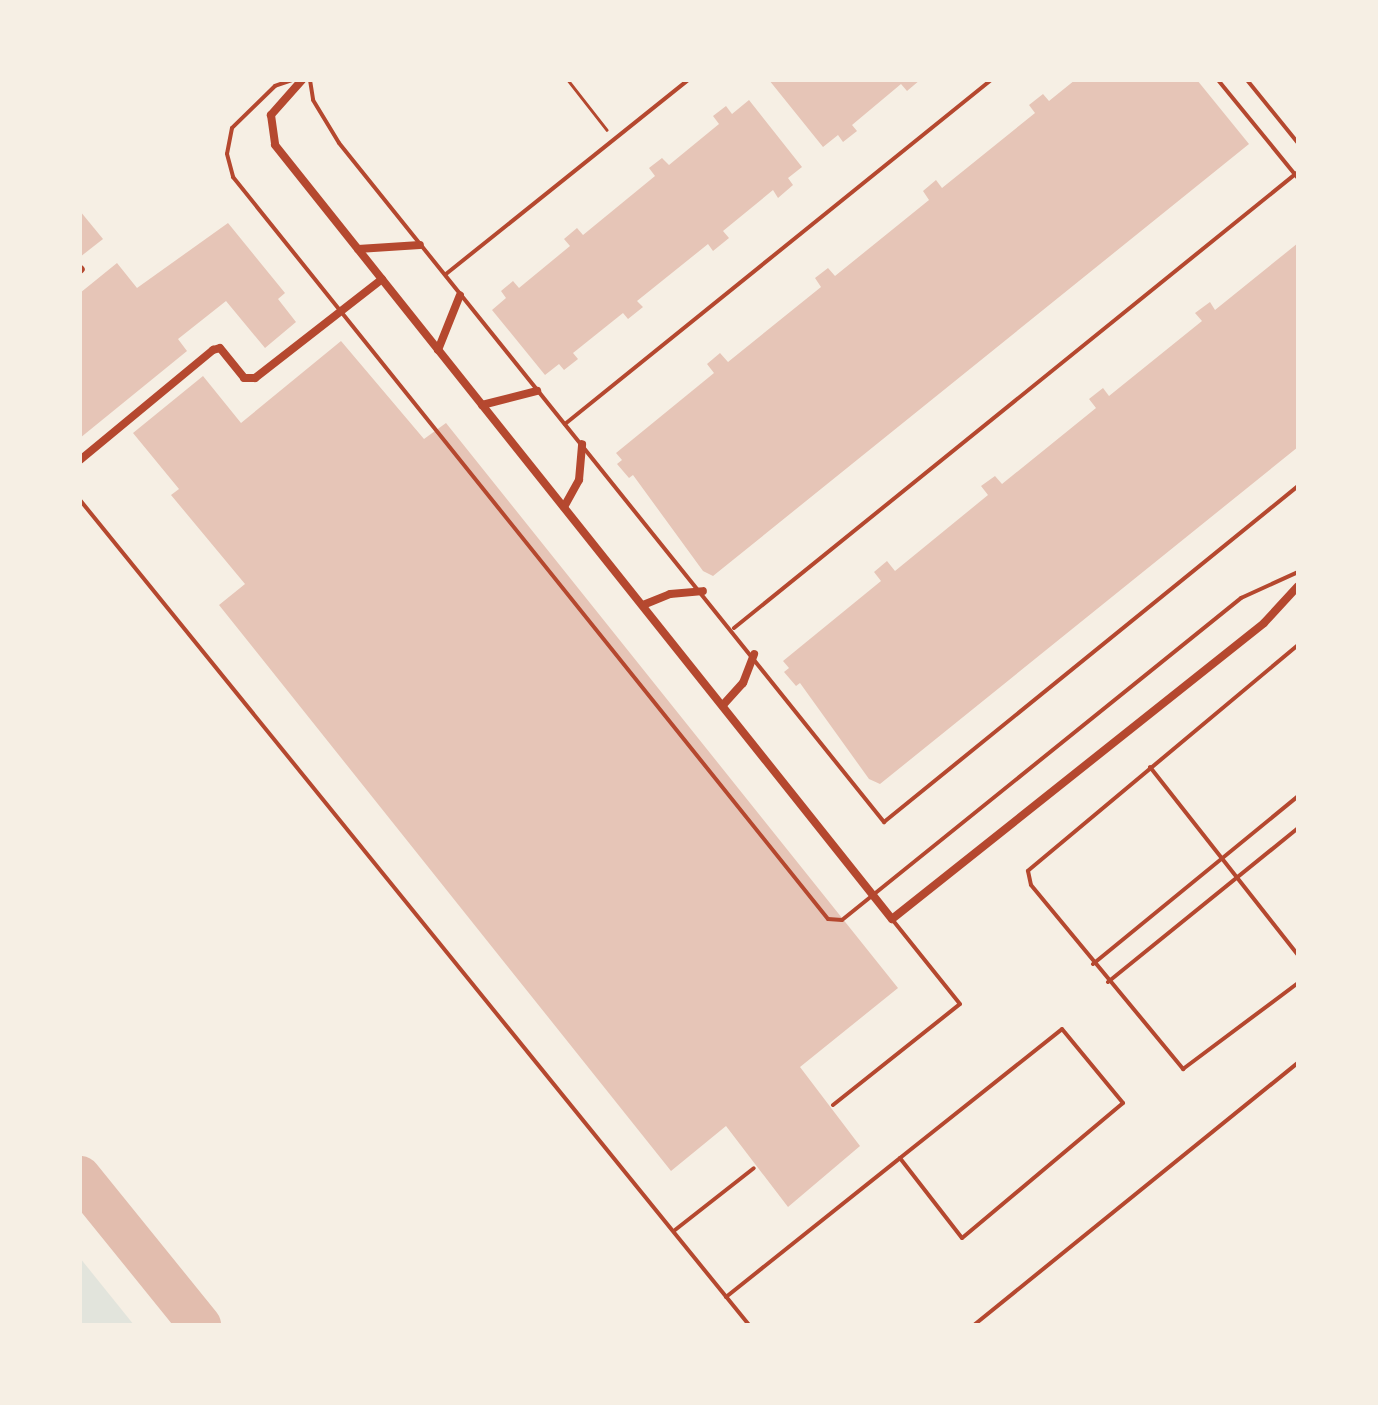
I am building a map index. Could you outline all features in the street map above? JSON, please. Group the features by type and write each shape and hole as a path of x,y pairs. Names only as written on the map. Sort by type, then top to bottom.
{"street":[{"path":"302,80 277,103 269,124 274,144 892,919 1264,623 1298,586"},
{"path":"358,249 420,245"},
{"path":"80,460 213,350 220,348 244,378 255,378 382,280"},
{"path":"438,350 460,295"},
{"path":"482,405 537,392"},
{"path":"564,507 579,480 582,444"},
{"path":"643,605 687,590 703,591"},
{"path":"724,705 743,682 754,654"}],"lane":[{"path":"292,80 275,86 232,128 229,168 432,432 824,917 842,920 1241,598 1298,572"},
{"path":"310,80 322,118 420,245 734,628 884,822 1298,486"},
{"path":"444,276 688,80"},
{"path":"565,424 991,80"},
{"path":"734,628 1297,175 1218,80"},
{"path":"1248,80 1298,143"},
{"path":"80,500 749,1325"},
{"path":"1298,645 1028,871 1031,885 1093,964 1183,1068 1298,983"},
{"path":"1150,767 1298,955"},
{"path":"1093,964 1298,796"},
{"path":"1108,982 1298,828"},
{"path":"833,1105 960,1004 892,919"},
{"path":"726,1297 900,1158 1062,1029 1122,1103 962,1238 900,1158"},
{"path":"974,1325 1298,1064"},
{"path":"674,1232 754,1168"}],"path":[{"path":"568,80 614,139"}],"shaded area":[{"path":"80,1258 134,1325 80,1325"}],"building":[{"path":"769,80 920,80 907,91 901,84 852,125 857,131 843,142 838,135 823,147"},
{"path":"1075,80 1197,80 1249,144 713,576 703,571 633,475 629,478 617,464 622,460 616,453 714,373 707,364 720,353 728,362 821,287 815,278 828,268 835,276 929,200 923,191 936,180 942,188 1035,113 1029,105 1043,94 1049,101"},
{"path":"749,100 802,167 788,178 793,185 778,198 773,190 723,231 729,238 713,251 708,244 637,301 643,307 628,319 623,313 573,353 578,359 564,370 559,364 545,375 492,310 506,298 501,291 513,281 519,288 570,246 564,239 577,228 583,235 655,176 649,168 662,158 669,165 719,124 713,116 726,106 732,114"},
{"path":"80,211 103,239 80,257"},
{"path":"228,223 285,293 278,299 296,322 265,348 226,301 178,339 187,351 80,438 80,293 117,263 137,288"},
{"path":"1298,243 1298,447 880,784 869,779 800,683 796,686 784,672 789,668 783,661 881,581 874,572 887,561 895,571 988,495 981,486 995,476 1002,484 1096,408 1089,399 1103,388 1109,396 1202,321 1195,313 1210,302 1215,310"},
{"path":"341,341 424,439 446,423 898,988 800,1067 860,1146 788,1207 726,1126 671,1171 219,605 245,584 171,495 179,489 133,433 203,376 241,423"}],"taxiway":[{"path":"80,1177 200,1325"}]}
